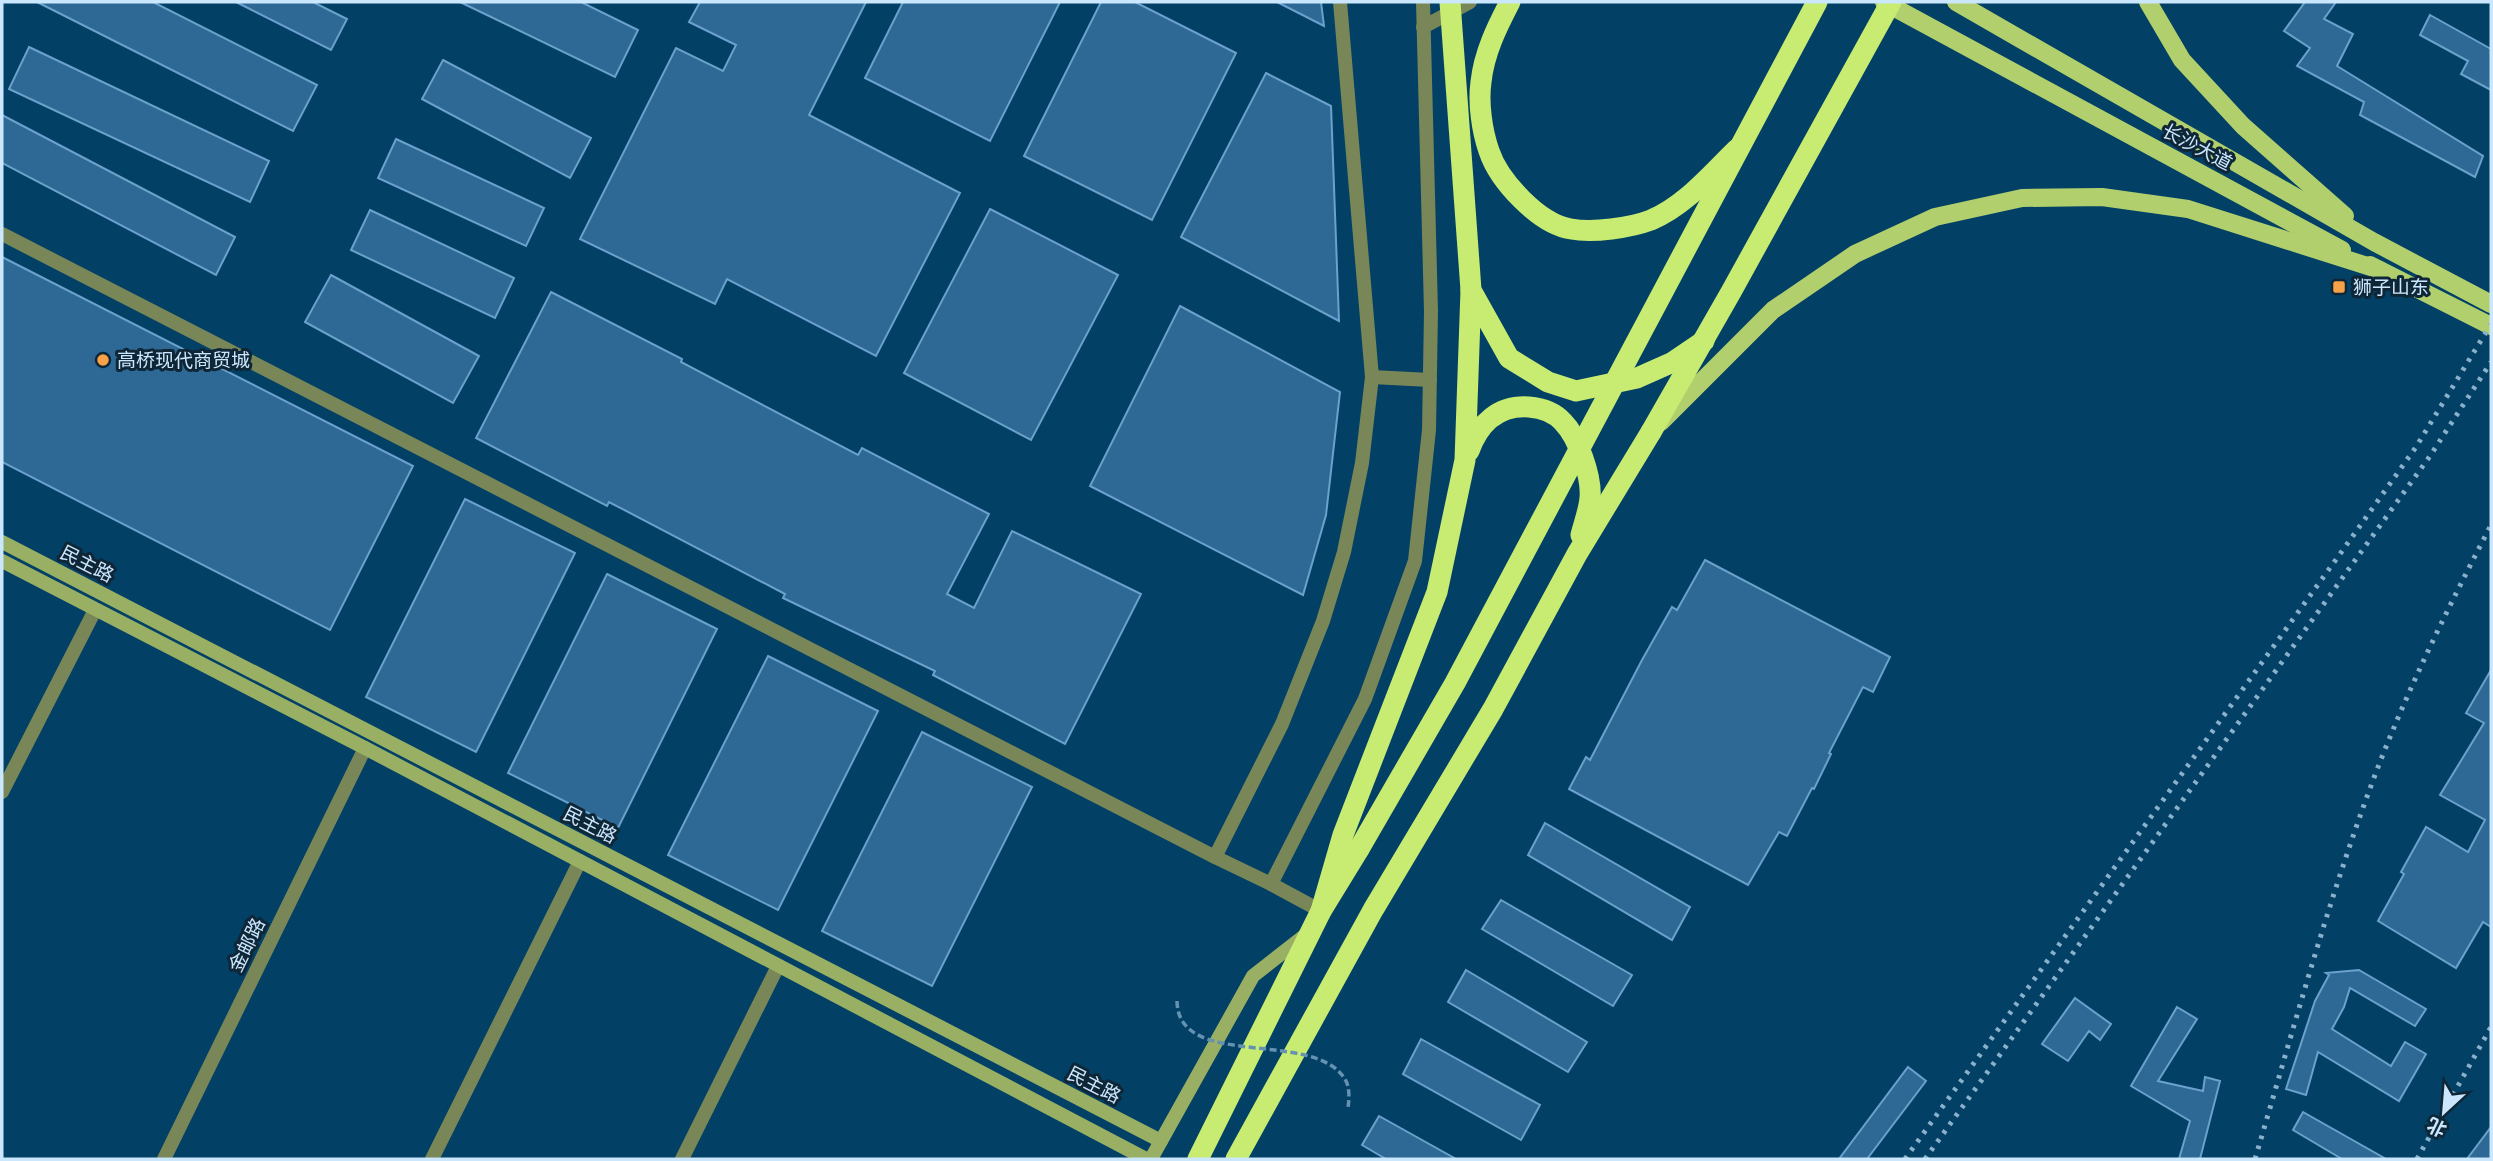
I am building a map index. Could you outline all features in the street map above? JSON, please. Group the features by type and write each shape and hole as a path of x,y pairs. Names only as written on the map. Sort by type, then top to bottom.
{"highway":[{"path":"1450,2 1471,290 1465,460"},
{"path":"1510,2 1494,33 1480,83 1482,117 1489,152 1504,178 1535,213 1570,229 1615,228 1651,220 1681,202 1741,145"},
{"path":"1198,1159 1316,921 1455,683 1817,2"},
{"path":"1236,1159 1373,910 1493,709 1577,554 1704,341 1891,2"},
{"path":"1471,290 1509,358 1548,382 1576,391 1637,378 1673,362 1704,341"},
{"path":"1316,921 1343,835 1437,592 1465,460 1475,433 1490,418 1506,408 1544,408 1563,422 1577,444 1587,470 1590,497 1577,554"}],"main road":[{"name":"长沙大道","path":"1884,2 2380,270 2491,327"},
{"path":"1956,2 2374,242 2491,304"},
{"path":"2148,2 2182,60 2243,126 2374,242"},
{"path":"1651,432 1773,310 1855,254 1935,217 2022,198 2102,197 2188,209 2380,270"}],"street":[{"path":"1215,857 1282,724 1323,621 1344,552 1360,476 1372,377 1340,2"},
{"path":"1271,884 1365,699 1415,561 1429,430 1431,311 1423,2"},
{"path":"1423,27 1470,2"},
{"path":"2,234 1271,884 1316,921 1253,976 1149,1159"},
{"path":"1372,377 1430,380"},
{"name":"民主路","path":"2,542 1161,1142"},
{"name":"民主路","path":"2,561 1149,1159"},
{"path":"2,792 95,610"},
{"name":"金邮路","path":"164,1159 365,748"},
{"path":"432,1159 580,861"},
{"path":"682,1159 778,965"}],"path":[{"path":"1177,1001 1178,1015 1189,1029 1201,1038 1285,1051 1329,1063 1346,1081 1348,1108"}],"building":[{"path":"37,2 153,2 317,85 293,131"},
{"path":"236,2 313,2 347,19 331,50"},
{"path":"460,2 581,2 638,30 615,77"},
{"path":"700,2 866,2 809,115 960,193 876,356 727,279 715,304 580,239 676,48 723,71 736,45 689,22"},
{"path":"903,2 1060,2 990,141 865,78"},
{"path":"1101,2 1135,2 1236,53 1152,220 1024,156"},
{"path":"1277,2 1321,2 1324,26"},
{"path":"2305,2 2336,2 2324,19 2353,34 2337,66 2483,156 2475,177 2360,115 2364,102 2297,66 2310,48 2284,31"},
{"path":"2430,15 2491,49 2491,90 2461,74 2468,61 2420,35"},
{"path":"29,47 269,161 250,202 9,89"},
{"path":"443,60 591,138 570,178 422,99"},
{"path":"1266,73 1331,106 1339,321 1181,237"},
{"path":"2,115 235,237 216,275 2,163"},
{"path":"396,139 544,208 526,246 378,178"},
{"path":"990,209 1118,275 1031,440 904,373"},
{"path":"370,210 514,278 495,318 351,250"},
{"name":"高桥现代商贸城","path":"2,257 413,466 330,630 2,462"},
{"path":"331,275 479,356 453,403 305,322"},
{"path":"551,292 682,359 681,362 858,455 862,448 989,514 947,594 974,608 1012,531 1141,594 1065,744 933,675 935,671 783,598 785,594 609,502 607,506 476,438"},
{"path":"1180,306 1340,392 1326,515 1303,595 1090,486"},
{"path":"465,499 575,553 476,752 366,697"},
{"path":"1705,560 1890,657 1873,692 1863,687 1814,789 1812,788 1787,836 1779,832 1748,885 1569,789 1586,757 1590,760 1672,607 1677,610"},
{"path":"607,574 717,629 618,828 508,773"},
{"path":"768,656 878,711 778,910 668,855"},
{"path":"2491,670 2491,927 2483,922 2456,968 2378,921 2426,827 2468,852 2485,820 2440,795 2484,723 2466,713"},
{"path":"922,732 1032,787 932,986 822,931"},
{"path":"1545,823 1690,907 1672,940 1528,855"},
{"path":"1501,900 1632,975 1613,1006 1482,929"},
{"path":"1466,970 1587,1042 1568,1072 1448,1002"},
{"path":"2359,970 2426,1009 2415,1026 2350,988 2344,1007 2332,1029 2391,1066 2405,1042 2426,1054 2399,1101 2318,1052 2306,1095 2286,1089 2315,1001 2329,975 2326,973"},
{"path":"2075,998 2111,1024 2100,1040 2089,1031 2068,1061 2042,1044"},
{"path":"2177,1007 2197,1019 2158,1081 2203,1091 2205,1077 2220,1081 2200,1159 2179,1159 2190,1121 2131,1086"},
{"path":"1421,1039 1540,1105 1521,1140 1403,1074"},
{"path":"1908,1067 1926,1081 1867,1159 1839,1159"},
{"path":"2303,1112 2386,1159 2342,1159 2293,1130"},
{"path":"1379,1116 1456,1159 1386,1159 1362,1145"},
{"path":"2491,1127 2491,1159 2467,1159"}],"railway":[{"path":"1905,1159 2416,447 2491,324"},
{"path":"1925,1159 2430,456 2491,362"},
{"path":"2255,1159 2326,918 2375,775 2430,648 2491,525"},
{"path":"2417,1159 2491,1027"}],"place":[{"name":"狮子山东","path":"2339,287"},
{"name":"高桥现代商贸城","path":"103,360"}]}
